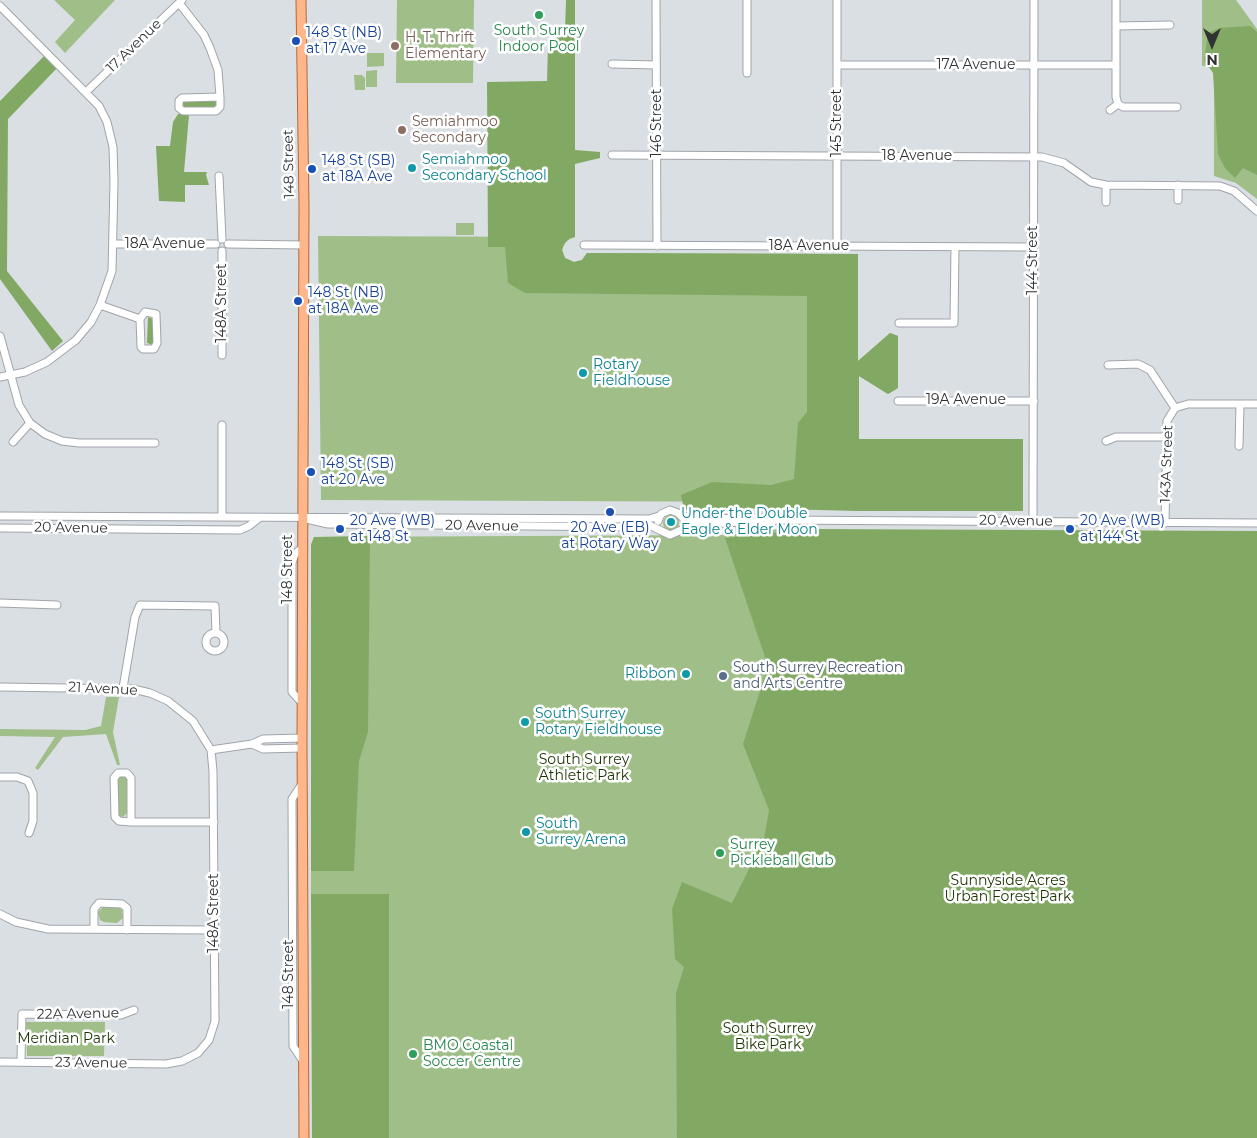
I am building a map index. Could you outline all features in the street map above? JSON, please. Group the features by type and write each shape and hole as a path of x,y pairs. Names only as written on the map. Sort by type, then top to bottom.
{"main road":[{"name":"148 Street","path":"301,0 304,245 302,518 304,1138"}],"street":[{"name":"146 Street","path":"656,0 657,246"},
{"path":"747,0 747,73"},
{"name":"145 Street","path":"837,0 837,246"},
{"name":"144 Street","path":"1033,520 1034,0"},
{"path":"1110,110 1117,100 1116,0"},
{"path":"180,1 204,35 210,48 218,70 220,97 220,107 216,111 183,111 179,108 179,101 182,98 220,97"},
{"name":"17 Avenue","path":"87,91 180,1"},
{"path":"0,6 87,91 99,106 107,122 113,148 114,244 112,270 100,305 84,332 62,352 25,372 0,377"},
{"path":"1116,26 1170,25"},
{"path":"612,64 656,65"},
{"name":"17A Avenue","path":"837,65 1116,64"},
{"path":"1117,100 1123,107 1177,107"},
{"name":"18 Avenue","path":"612,154 1033,156 1053,158 1064,163 1082,178 1106,185 1214,185 1234,192 1257,211"},
{"path":"219,176 218,250 227,249 228,244"},
{"path":"1106,185 1106,202"},
{"path":"1178,185 1178,200"},
{"path":"219,241 226,240 228,244 304,245"},
{"name":"18A Avenue","path":"114,244 219,241"},
{"name":"18A Avenue","path":"584,245 1033,247"},
{"path":"899,323 954,323 955,246"},
{"name":"148A Street","path":"222,251 222,355"},
{"path":"100,305 140,319"},
{"path":"145,312 156,314 157,343 154,349 143,349 141,346 140,319 145,312"},
{"path":"0,336 9,376 19,405 30,423 45,434 62,441 155,443"},
{"path":"1108,365 1138,364 1150,370 1176,408 1188,404 1257,404"},
{"name":"19A Avenue","path":"898,401 1034,401"},
{"path":"1239,446 1240,404"},
{"name":"143A Street","path":"1165,523 1167,422 1176,408"},
{"path":"13,442 30,423"},
{"path":"222,425 222,518"},
{"path":"1106,440 1116,437 1166,437"},
{"path":"670,510 681,516 683,523 679,532 670,535 661,531 658,527 659,516 670,510"},
{"name":"20 Avenue","path":"0,516 302,518 339,516 649,519 659,516"},
{"name":"20 Avenue","path":"681,516 693,519 766,518 774,520"},
{"name":"20 Avenue","path":"0,528 240,530 259,518"},
{"name":"20 Avenue","path":"302,518 328,524 633,527 649,525 661,531"},
{"name":"20 Avenue","path":"679,532 693,525 774,520 1033,520 1257,523"},
{"path":"0,603 57,605"},
{"path":"123,688 134,634 135,617 140,605 215,606 216,633"},
{"name":"21 Avenue","path":"0,687 123,688 150,693 181,709 193,721 212,750"},
{"path":"212,750 252,744 263,739 302,738"},
{"path":"252,744 263,749 302,748"},
{"name":"148A Street","path":"182,1061 198,1053 209,1040 215,1021 212,750"},
{"path":"131,822 131,778 126,773 118,773 114,778 114,817 119,821 131,822 214,822"},
{"path":"0,777 17,777 28,781 33,793 33,821 29,833"},
{"path":"94,929 94,909 99,903 122,904 127,908 127,930"},
{"path":"0,914 16,922 48,930 215,930"},
{"name":"22A Avenue","path":"21,1062 22,1014 121,1015 134,1010"},
{"name":"23 Avenue","path":"0,1062 166,1064 182,1061"}],"green space":[{"path":"54,0 115,0 65,53 55,42 75,20"},
{"path":"397,0 474,0 473,83 396,83"},
{"path":"566,0 575,0 575,150 600,152 600,158 575,164 575,237 570,238 564,244 562,250 565,258 574,262 582,260 587,253 858,254 858,361 890,333 898,336 898,388 888,394 859,376 859,439 1023,439 1023,511 858,511 738,508 693,511 684,509 681,495 712,482 771,485 794,479 798,423 807,412 807,296 525,293 508,283 505,247 488,247 487,82 547,81 548,46 565,30"},
{"path":"1202,0 1236,0 1257,29 1257,199 1236,183 1214,176 1214,67 1202,66"},
{"path":"1250,26 1257,32 1257,175 1243,168 1235,178 1225,168 1218,154 1213,73 1204,60 1208,33 1220,28"},
{"path":"47,53 60,65 8,119 7,271 63,341 52,351 0,279 0,101"},
{"path":"367,53 384,53 384,66 367,67"},
{"path":"377,70 377,87 366,87 366,71"},
{"path":"354,75 362,75 365,78 365,90 355,90"},
{"path":"215,99 217,104 214,108 182,108 182,100"},
{"path":"178,114 189,115 184,172 207,172 209,185 185,185 185,202 159,201 156,146 170,146 173,122"},
{"path":"456,223 474,223 474,235 456,235"},
{"path":"318,236 575,237 566,241 562,250 565,258 574,262 582,260 587,253 858,254 858,361 890,333 898,336 898,388 888,394 859,376 859,439 1023,439 1022,503 321,500"},
{"path":"148,317 153,319 153,345 147,343"},
{"path":"671,515 679,523 671,531 663,523"},
{"name":"South Surrey Athletic Park","path":"811,529 884,1138 389,1138 388,894 311,894 311,545 314,537 730,535 742,530"},
{"name":"Sunnyside Acres Urban Forest Park","path":"811,529 1257,531 1257,1138 677,1138 676,993 684,967 675,959 672,909 682,882 732,903 764,839 769,810 743,744 768,666 725,538"},
{"path":"370,536 368,732 359,761 354,871 311,871 311,545 314,537"},
{"path":"106,697 119,697 113,732 120,765 117,765 106,734 63,737 38,770 35,768 55,737 0,736 0,729 85,730 101,726"},
{"path":"120,777 125,777 128,781 127,813 123,817 118,815 117,781"},
{"path":"311,894 389,894 389,1138 312,1138"},
{"path":"103,907 118,907 122,910 123,918 117,923 100,920 98,912"},
{"name":"Meridian Park","path":"26,1022 105,1022 104,1056 27,1056"}],"place":[{"name":"South Surrey Indoor Pool","path":"539,15"},
{"name":"148 St (NB) at 17 Ave","path":"296,41"},
{"name":"H. T. Thrift Elementary","path":"395,46"},
{"name":"Semiahmoo Secondary","path":"402,130"},
{"name":"Semiahmoo Secondary School","path":"412,168"},
{"name":"148 St (SB) at 18A Ave","path":"312,169"},
{"name":"148 St (NB) at 18A Ave","path":"298,301"},
{"name":"Rotary Fieldhouse","path":"583,373"},
{"name":"148 St (SB) at 20 Ave","path":"311,472"},
{"name":"20 Ave (EB) at Rotary Way","path":"610,512"},
{"name":"Under the Double Eagle & Elder Moon","path":"671,522"},
{"name":"20 Ave (WB) at 148 St","path":"340,529"},
{"name":"20 Ave (WB) at 144 St","path":"1070,529"},
{"name":"Ribbon","path":"686,674"},
{"name":"South Surrey Recreation and Arts Centre","path":"723,676"},
{"name":"South Surrey Rotary Fieldhouse","path":"525,722"},
{"name":"South Surrey Arena","path":"526,832"},
{"name":"Surrey Pickleball Club","path":"720,853"},
{"name":"BMO Coastal Soccer Centre","path":"413,1054"}],"park label":[{"name":"South Surrey Bike Park","path":"768,1038"}]}
